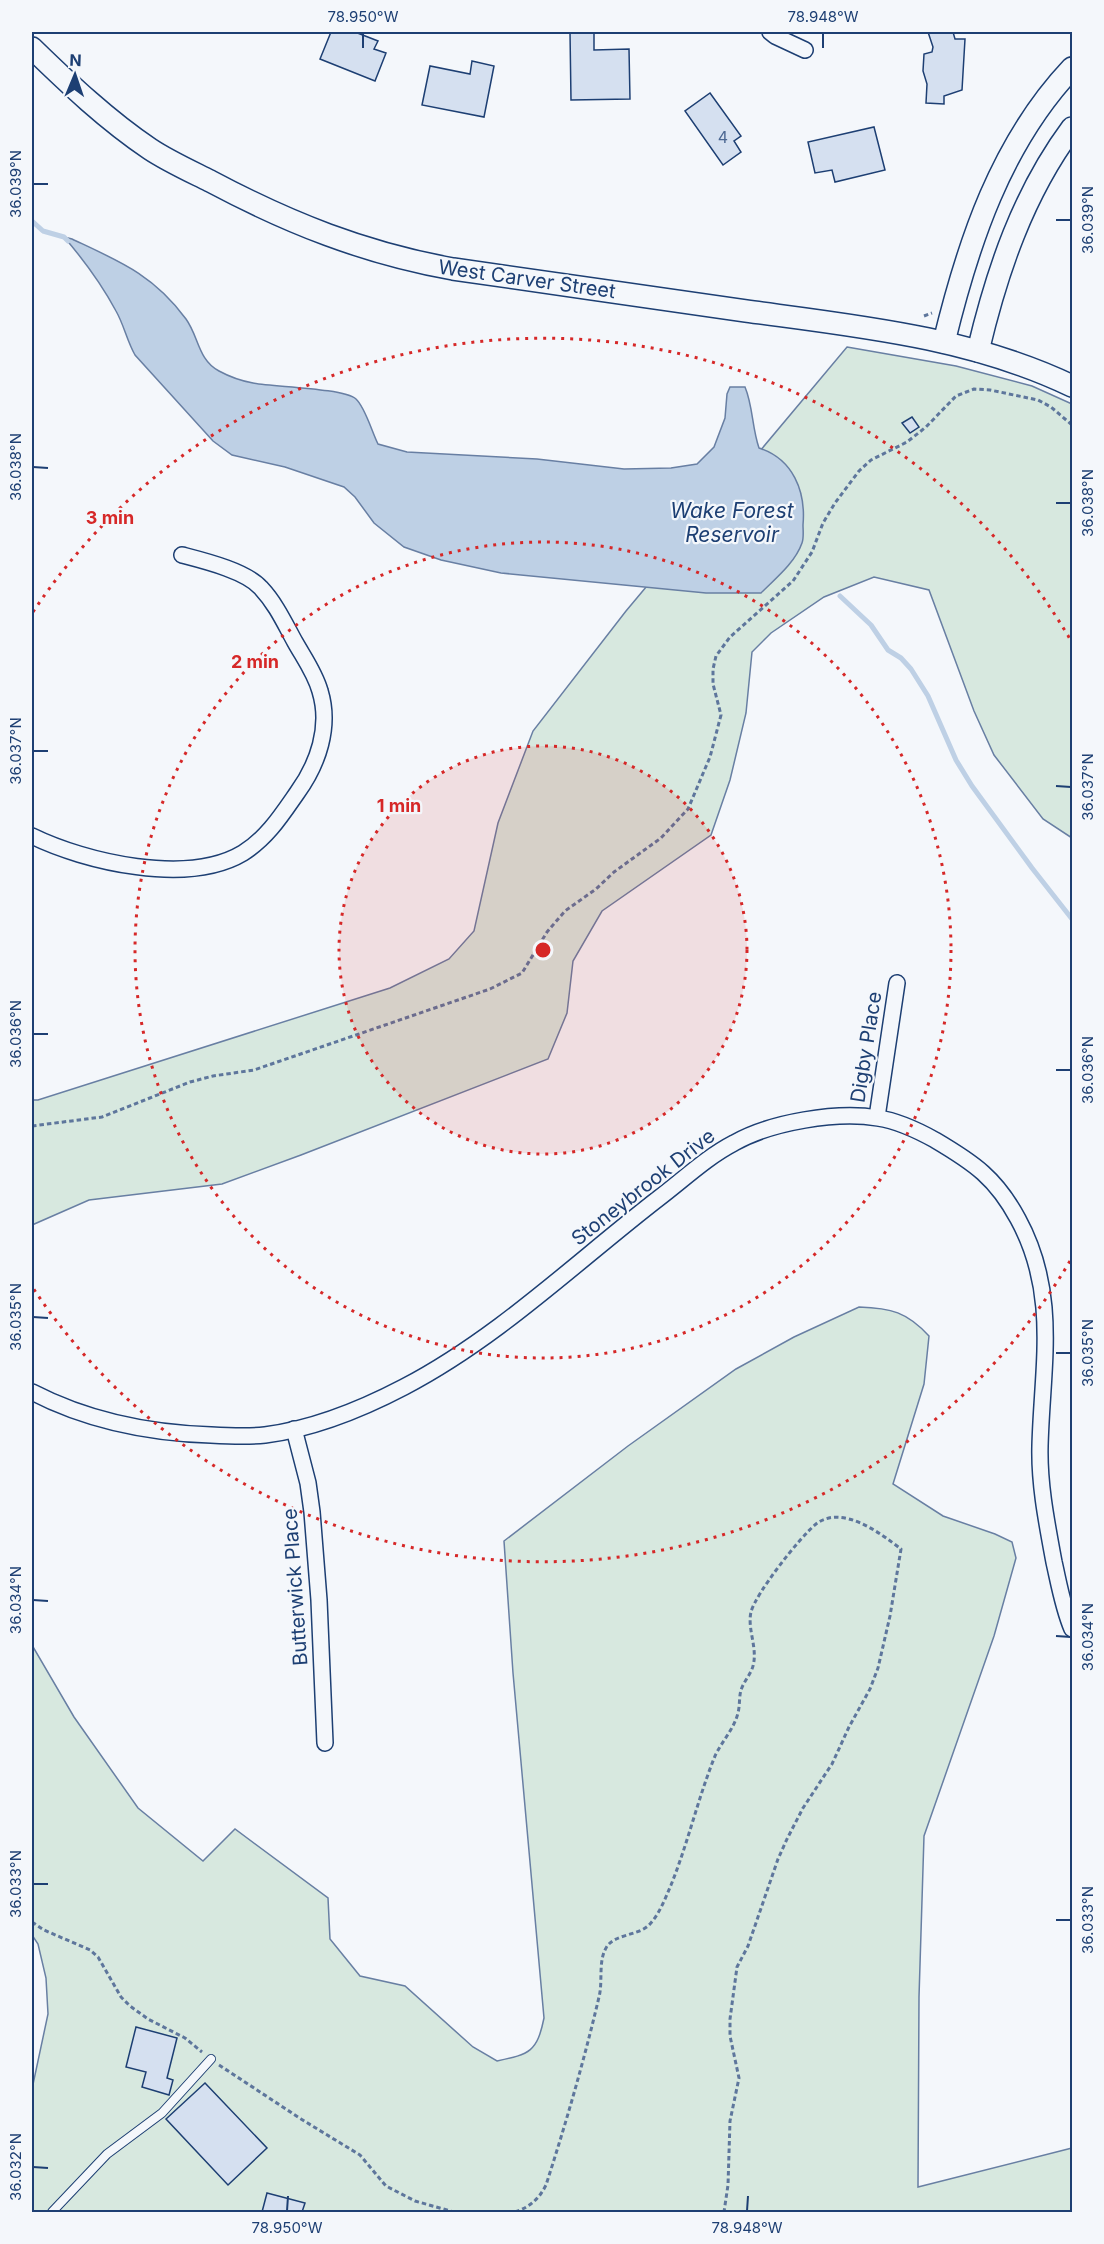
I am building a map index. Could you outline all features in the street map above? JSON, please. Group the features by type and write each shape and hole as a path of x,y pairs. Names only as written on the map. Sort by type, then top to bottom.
{"street":[{"path":"770,32 805,50"},
{"name":"West Carver Street","path":"32,48 123,129 151,150 281,218 348,244 414,262 453,269 873,328 978,351 1033,369 1072,386"},
{"path":"944,342 979,220 1000,173 1035,117 1072,68"},
{"path":"978,351 999,274 1023,211 1044,169 1072,128"},
{"path":"33,840 70,852 129,866 182,868 225,861 248,849 270,830 284,814 312,770 322,740 324,723 320,691 274,604 260,586 247,578 182,555"},
{"name":"Digby Place","path":"877,1117 897,983"},
{"name":"Stoneybrook Drive","path":"32,1392 82,1415 135,1428 196,1435 229,1436 262,1435 294,1429 351,1410 404,1387 449,1359 509,1318 618,1230 735,1142 759,1132 801,1121 840,1116 877,1117 902,1123 925,1134 986,1173 1012,1208 1035,1256 1042,1287 1046,1323 1040,1473 1060,1592 1072,1629"},
{"name":"Butterwick Place","path":"294,1429 308,1483 312,1512 319,1600 325,1743"}],"lane":[{"path":"52,2212 107,2154 162,2113 211,2060"}],"path":[{"path":"32,1126 102,1117 190,1082 254,1070 490,989 522,973 547,932 565,911 596,890 614,872 661,838 688,808 710,757 721,715 713,684 716,656 730,637 793,581 812,552 823,523 835,503 859,471 871,460 907,442 926,427 956,396 974,389 1038,400 1051,407 1072,425"},
{"path":"515,2212 525,2209 540,2198 546,2185 588,2045 600,1994 603,1957 607,1946 616,1939 635,1934 648,1926 665,1900 682,1858 715,1756 733,1728 739,1712 741,1691 753,1668 755,1655 750,1623 751,1610 782,1561 816,1524 832,1517 848,1519 880,1532 901,1549 899,1568 878,1668 870,1689 832,1764 803,1808 787,1839 748,1946 737,1967 730,2036 739,2078 730,2121 729,2176 724,2212"},
{"path":"32,1922 44,1930 90,1950 98,1958 121,1997 130,2007 184,2038 211,2060 360,2155 386,2186 415,2201 454,2212"}],"shaded area":[{"path":"847,347 956,366 1032,386 1072,404 1072,838 1043,819 994,755 974,711 929,590 874,577 824,597 771,633 752,652 746,713 730,780 711,835 602,911 573,961 567,1013 548,1059 222,1184 89,1200 32,1225 32,1100 390,988 449,959 474,931 498,823 533,731 626,611"},
{"path":"859,1307 898,1313 913,1321 929,1336 924,1384 893,1484 943,1516 1012,1542 1016,1558 994,1636 924,1836 919,1997 918,2187 1072,2148 1072,2212 32,2212 32,2089 48,2014 46,1978 38,1944 32,1935 32,1645 74,1717 138,1808 203,1861 235,1829 328,1898 330,1939 360,1976 405,1986 473,2047 497,2061 525,2053 535,2045 544,2018 513,1673 504,1541 628,1446 736,1369 794,1337"}],"water":[{"name":"Wake Forest Reservoir","path":"64,237 120,262 161,291 186,319 207,361 219,371 253,383 349,395 356,399 362,408 378,444 407,452 537,459 624,469 671,468 697,464 714,447 725,418 727,394 730,387 745,387 759,448 781,460 795,478 802,500 802,543 790,564 761,593 706,593 501,573 441,560 404,547 374,523 355,497 344,487 285,467 232,455 213,441 135,355 111,301 92,272"}],"building":[{"path":"331,32 355,32 378,41 374,49 386,53 375,81 320,59"},
{"path":"570,32 594,32 594,50 629,49 630,99 571,100"},
{"path":"928,32 953,32 955,39 965,39 962,90 944,96 944,104 926,103 924,54 932,52 933,47"},
{"path":"472,61 494,66 484,117 422,105 430,66 470,74"},
{"path":"710,93 741,136 734,141 741,152 723,165 685,111"},
{"path":"874,127 885,170 835,182 832,170 815,173 808,142"},
{"path":"912,417 919,427 910,433 902,423"},
{"path":"136,2027 177,2038 167,2078 173,2080 169,2095 142,2087 146,2072 126,2067"},
{"path":"205,2083 267,2148 228,2185 166,2119"},
{"path":"267,2193 305,2203 302,2212 262,2212"}],"waterway":[{"path":"32,221 43,231 64,237 68,241"},
{"path":"840,596 871,625 888,650 901,658 911,669 928,696 956,760 972,786 1072,919"}]}
